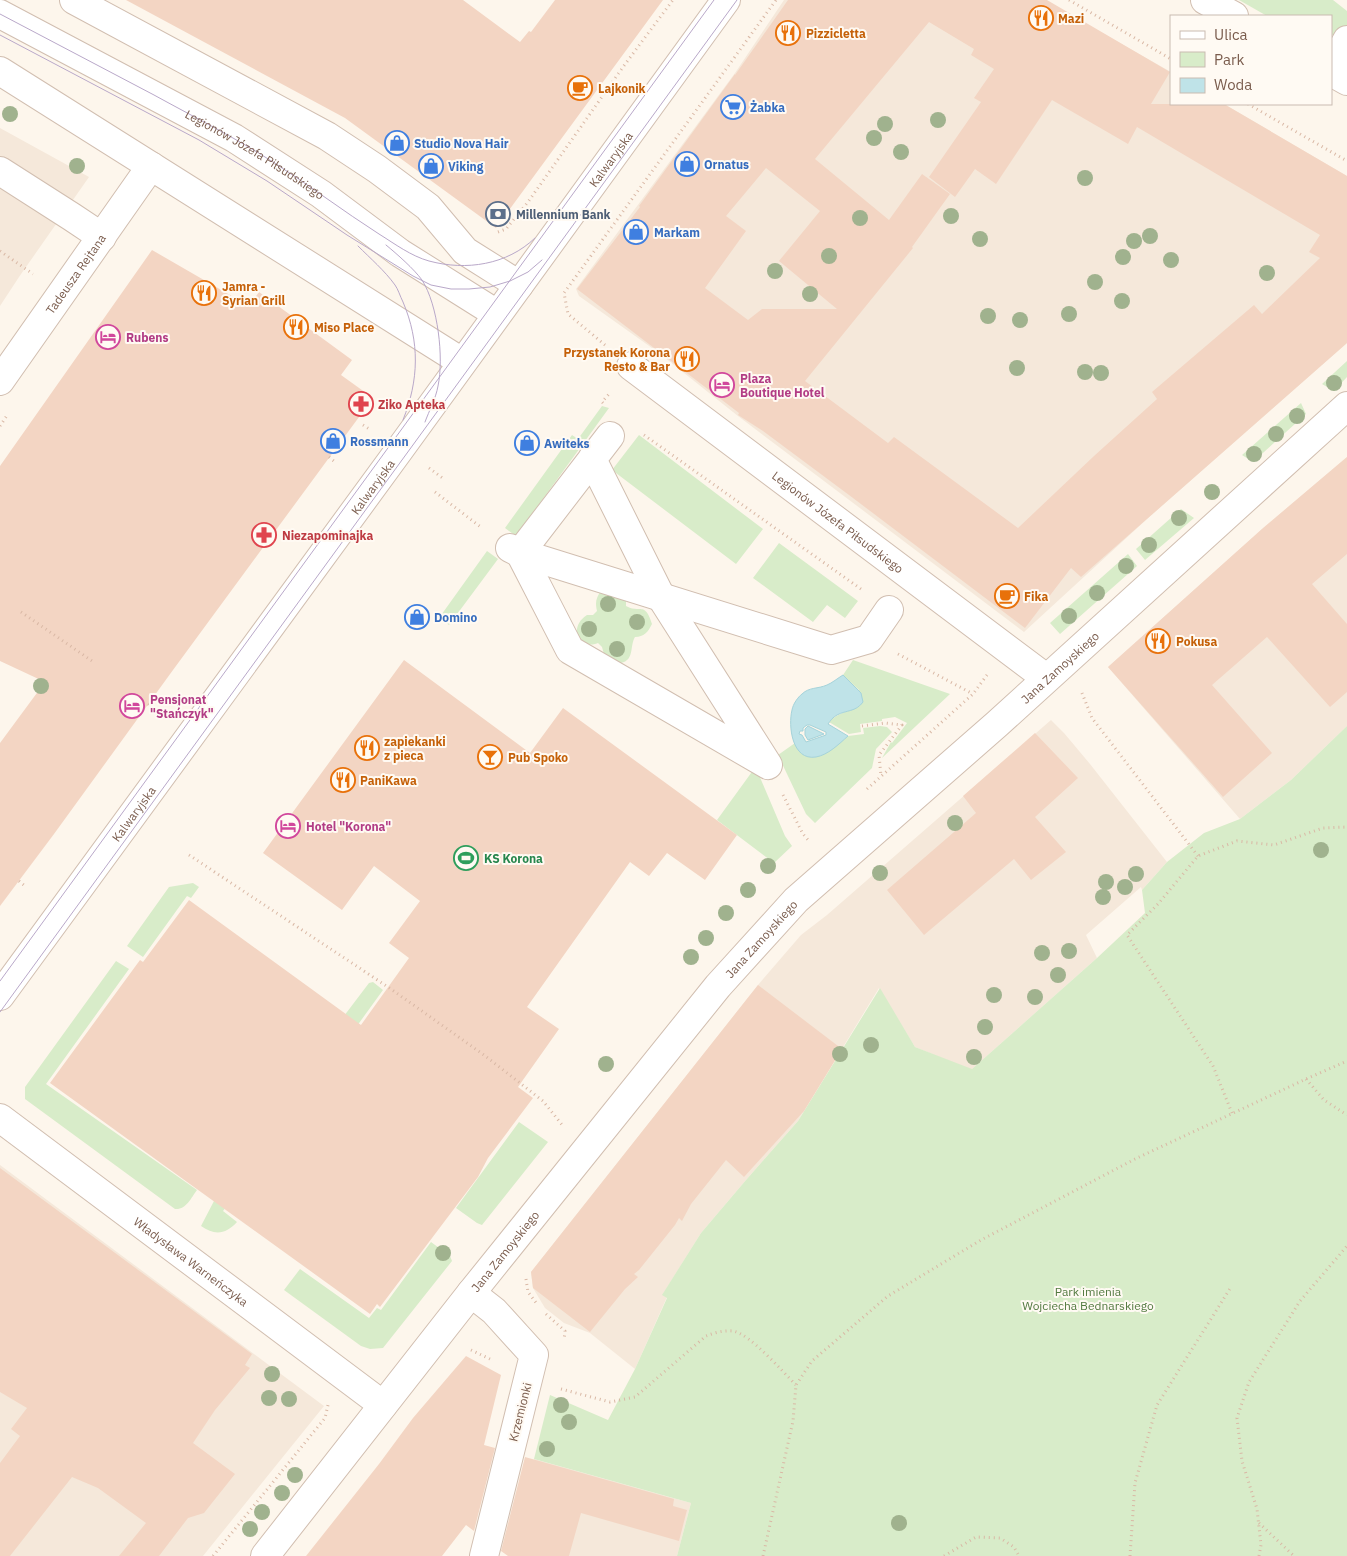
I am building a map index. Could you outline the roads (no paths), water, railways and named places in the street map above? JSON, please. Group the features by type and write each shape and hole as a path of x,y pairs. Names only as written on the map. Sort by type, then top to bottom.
{"street":[{"path":"74,0 327,136 377,169 428,208 465,251 519,285"},
{"name":"Kalwaryjska","path":"0,996 726,0"},
{"path":"1205,0 1232,15"},
{"name":"Legionów Józefa Piłsudskiego","path":"0,14 226,134 321,194 400,253 497,314"},
{"path":"1338,56 1347,81"},
{"path":"0,71 462,362"},
{"name":"Tadeusza Rejtana","path":"0,381 151,166"},
{"path":"0,171 102,237"},
{"name":"Legionów Józefa Piłsudskiego","path":"631,366 1046,678"},
{"name":"Jana Zamoyskiego","path":"265,1556 471,1293 718,986 796,900 997,724 1347,406"},
{"path":"505,544 592,459 610,436"},
{"path":"505,544 570,650 768,765 661,597 592,459"},
{"path":"505,544 661,597 831,650 869,639 889,610"},
{"name":"Władysława Warneńczyka","path":"0,1118 383,1405"},
{"name":"Krzemionki","path":"471,1293 494,1311 534,1355 484,1556"}],"water":[{"path":"843,675 861,693 863,702 854,709 840,713 828,724 848,736 825,754 808,757 802,754 794,741 791,725 793,705 805,692 827,685","holes":["810,725 826,732 826,735 806,742 802,735 799,734 800,731 803,731 803,728"]},
{"path":"808,726 824,734 808,740 805,735 805,729"}],"tram line":[{"path":"0,981 714,0"},
{"path":"0,1012 737,0"},
{"path":"0,14 244,144 391,242 422,259 457,265 485,263 499,260 512,254 535,238"},
{"path":"0,35 199,140 267,181 347,235 431,285 451,289 490,287 510,281 528,272 542,260"},
{"path":"386,245 410,266 422,280 428,291 436,317 440,347 440,374 436,395 425,422"},
{"path":"358,246 391,280 409,317 415,346 415,376 403,420"}],"place":[{"name":"Mazi","path":"1041,18"},
{"name":"Pizzicletta","path":"788,33"},
{"name":"Lajkonik","path":"580,88"},
{"name":"Żabka","path":"733,107"},
{"name":"Studio Nova Hair","path":"397,143"},
{"name":"Ornatus","path":"687,164"},
{"name":"Viking","path":"431,166"},
{"name":"Millennium Bank","path":"498,214"},
{"name":"Markam","path":"636,232"},
{"name":"Jamra - Syrian Grill","path":"204,293"},
{"name":"Miso Place","path":"296,327"},
{"name":"Rubens","path":"108,337"},
{"name":"Przystanek Korona Resto & Bar","path":"687,359"},
{"name":"Plaza Boutique Hotel","path":"722,385"},
{"name":"Ziko Apteka","path":"361,404"},
{"name":"Rossmann","path":"333,441"},
{"name":"Awiteks","path":"527,443"},
{"name":"Niezapominajka","path":"264,535"},
{"name":"Fika","path":"1007,596"},
{"name":"Domino","path":"417,617"},
{"name":"Pokusa","path":"1158,641"},
{"name":"Pensjonat \"Stańczyk\"","path":"132,706"},
{"name":"zapiekanki z pieca","path":"367,748"},
{"name":"Pub Spoko","path":"490,757"},
{"name":"PaniKawa","path":"343,780"},
{"name":"Hotel \"Korona\"","path":"288,826"},
{"name":"KS Korona","path":"466,858"}],"park label":[{"name":"Park imienia Wojciecha Bednarskiego","path":"1088,1298"}]}
